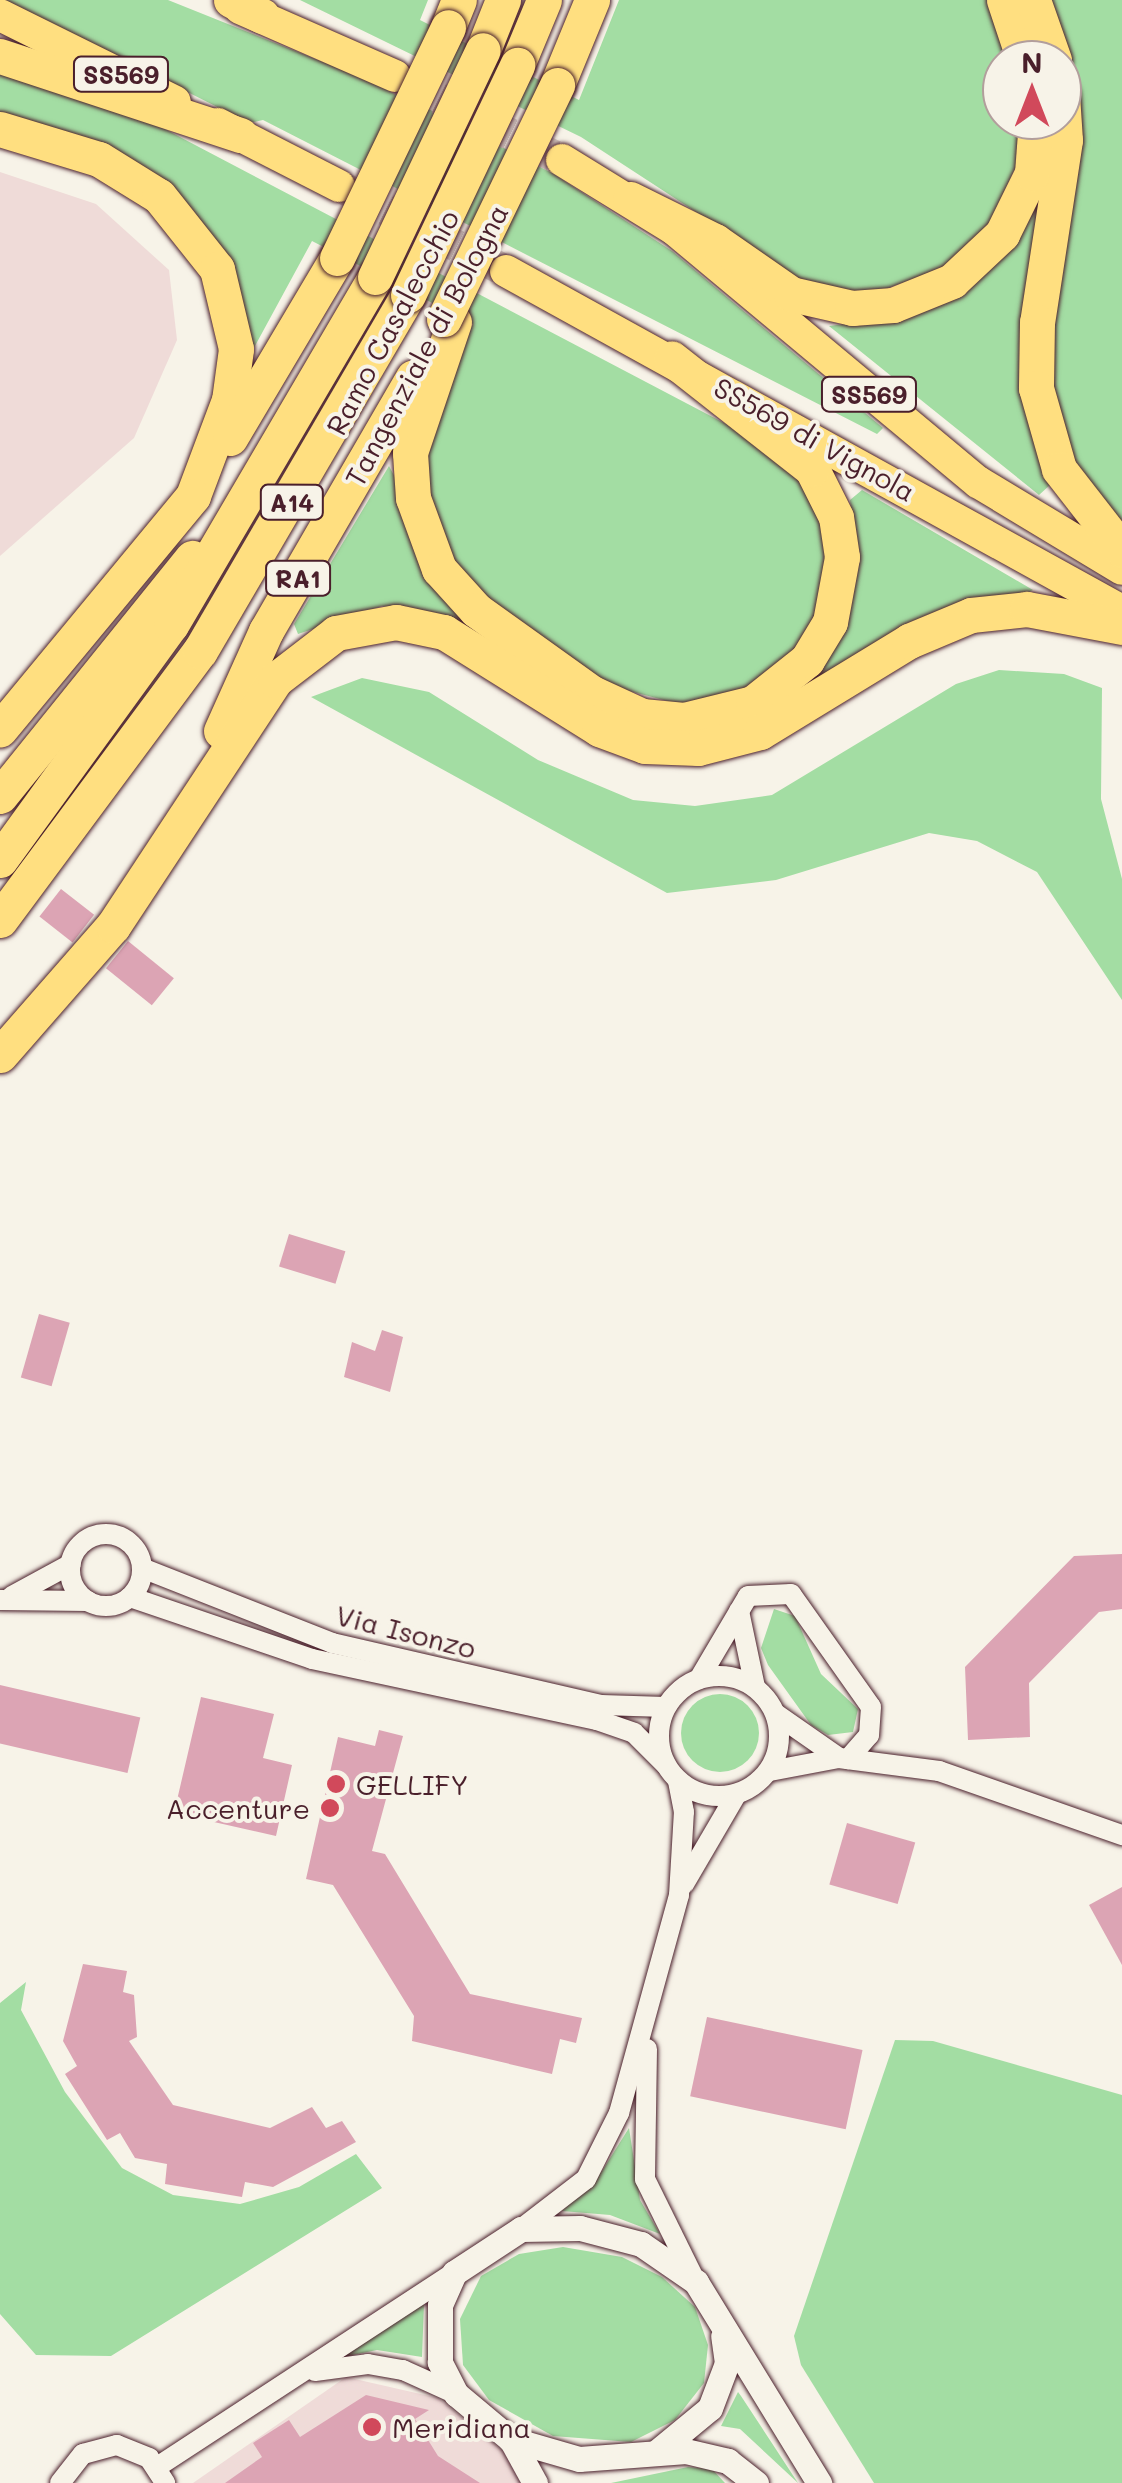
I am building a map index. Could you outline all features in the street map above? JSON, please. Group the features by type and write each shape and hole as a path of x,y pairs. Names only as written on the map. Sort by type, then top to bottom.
{"highway":[{"path":"216,0 247,8 396,76"},
{"name":"Ramo Casalecchio","path":"0,860 116,705 261,478 375,277 503,0"},
{"name":"Ramo Casalecchio","path":"4,916 229,606 408,295 544,0"},
{"path":"1004,0 1017,40"},
{"path":"1033,0 1047,40"},
{"name":"Tangenziale di Bologna","path":"168,845 266,631 449,321 494,259 591,3"},
{"path":"0,728 194,496 337,258 405,122 447,12"},
{"name":"SS569","path":"0,14 339,186"},
{"path":"0,56 240,135"},
{"path":"0,130 132,177 182,217 217,269 234,323 234,374 194,496"},
{"path":"630,199 715,241 791,294 852,308 893,305 952,281 1002,234 1032,174 1035,140"},
{"path":"1065,140 1037,322 1036,388 1059,469 1122,550"},
{"name":"SS569 di Vignola","path":"562,160 630,199 978,482 1122,569"},
{"name":"SS569 di Vignola","path":"494,259 1122,611"},
{"path":"449,321 410,453 413,498 440,569 476,610 592,693 642,716 684,720 753,702 807,660 830,622 842,557 836,518 812,469 671,358"},
{"path":"0,796 261,478"},
{"path":"168,845 276,680 319,641 356,626 396,622 444,632 599,729 671,748 760,732 909,641 972,615 1044,611 1122,627"},
{"name":"RA1","path":"0,1055 102,941 168,845"}],"street":[{"path":"108,1535 128,1542 142,1568 130,1597 110,1606 88,1601 5,1598 71,1564 86,1541 108,1535"},
{"path":"71,1564 74,1585 88,1601"},
{"name":"Via Isonzo","path":"142,1568 332,1643 601,1705 666,1707"},
{"path":"60,2483 74,2461 105,2445 140,2452 161,2475 574,2190 605,2149 648,2027 679,1895 684,1812 659,1733 666,1707 698,1680 741,1607 756,1592 791,1594 855,1681 873,1718 870,1735 843,1758"},
{"name":"Via Isonzo","path":"130,1597 312,1659 597,1720 634,1734 672,1773"},
{"path":"741,1607 755,1687 776,1714 843,1758"},
{"path":"698,1680 728,1676 755,1687"},
{"path":"770,1771 780,1745 776,1714"},
{"path":"679,1895 736,1795 770,1771 843,1758 978,1782 1122,1836"},
{"path":"672,1773 705,1795 736,1795"},
{"path":"648,2027 645,2178 696,2282 819,2483"},
{"path":"522,2229 620,2236 696,2282"},
{"path":"454,2273 438,2325 440,2362 456,2394"},
{"path":"654,2454 701,2422 722,2387 727,2363 719,2320"},
{"path":"309,2372 368,2364 428,2377 456,2394 510,2439 549,2456 604,2460 654,2454 707,2454 756,2483"},
{"path":"510,2439 535,2483"},
{"path":"579,2483 604,2460"}],"shaded area":[{"path":"0,172 96,204 169,270 177,340 134,438 0,556"},
{"name":"Meridiana","path":"346,2377 438,2398 510,2457 524,2483 193,2483"}],"green space":[{"path":"5,0 168,0 388,88 552,173 672,251 883,428 877,434 263,120 249,123"},
{"path":"300,0 428,0 420,20 579,100 619,0 987,0 1001,40 982,40 982,140 1020,140 1019,160 985,232 942,269 871,294 814,289 581,137"},
{"path":"1048,0 1122,0 1122,530 1076,473 1047,381 1072,140 1082,140 1082,40 1060,40"},
{"path":"0,69 140,116 781,453 815,498 828,546 824,596 807,636 776,670 734,694 683,705 610,686 468,585 438,538 422,454 442,379 473,324 312,241 249,357 228,261 193,210 173,188 0,114"},
{"path":"1046,164 1050,485 1039,495 829,326 906,316"},
{"path":"389,466 473,626 382,606 298,634 294,624"},
{"path":"862,490 1033,590 775,709 846,618 856,567 850,500"},
{"path":"999,670 1064,674 1102,688 1101,799 1122,879 1122,1000 1037,872 977,841 929,833 776,880 667,893 311,697 362,678 429,692 538,760 633,800 695,806 772,795 956,684"},
{"path":"774,1609 795,1616 821,1674 858,1709 853,1732 828,1735 811,1725 768,1665 761,1648"},
{"path":"720,1694 748,1705 759,1733 748,1761 720,1772 692,1761 681,1733 692,1705"},
{"path":"26,1982 21,2010 65,2092 122,2168 173,2195 240,2204 299,2187 356,2154 382,2188 111,2356 36,2355 0,2314 0,2003"},
{"path":"895,2040 933,2041 1122,2095 1122,2483 874,2483 801,2365 794,2336"},
{"path":"629,2128 640,2200 660,2234 610,2215 562,2211 602,2171"},
{"path":"563,2247 622,2257 662,2277 695,2307 708,2345 704,2383 675,2420 631,2442 553,2436 489,2400 463,2365 460,2319 481,2276 519,2254"},
{"path":"424,2304 422,2357 377,2350 338,2358"},
{"path":"738,2392 798,2483 740,2429 721,2426"},
{"path":"688,2467 712,2469 725,2483 611,2483"}],"building":[{"path":"61,889 94,915 73,942 39,917"},
{"path":"128,941 174,978 152,1005 106,968"},
{"path":"289,1234 345,1251 335,1284 279,1267"},
{"path":"39,1314 70,1323 52,1386 21,1377"},
{"path":"382,1330 403,1337 390,1392 344,1377 352,1342 375,1351"},
{"path":"1122,1554 1122,1609 1099,1612 1029,1683 1030,1737 968,1740 965,1667 1074,1556"},
{"path":"0,1685 140,1717 127,1773 0,1743"},
{"path":"201,1697 274,1714 263,1758 292,1765 276,1836 174,1813"},
{"path":"379,1730 403,1736 372,1851 385,1854 470,1994 582,2018 576,2043 560,2039 552,2074 412,2041 414,2016 333,1885 306,1879 338,1737 375,1746"},
{"path":"847,1823 915,1843 898,1904 829,1885"},
{"path":"1122,1887 1122,1965 1089,1905"},
{"path":"83,1964 127,1971 123,1992 134,1995 137,2037 129,2041 173,2105 270,2128 312,2107 326,2128 342,2121 356,2142 273,2187 245,2182 242,2197 165,2184 167,2164 135,2158 120,2133 107,2140 65,2074 77,2066 63,2041"},
{"path":"707,2017 863,2050 846,2129 690,2096"},
{"name":"Meridiana","path":"366,2395 429,2410 415,2419 438,2456 480,2483 225,2483 262,2457 253,2443 289,2420 300,2437"}],"tunnel":[{"path":"396,77 554,156"},
{"path":"343,188 500,268"}],"place":[{"name":"GELLIFY","path":"336,1784"},
{"name":"Accenture","path":"330,1808"},
{"name":"Meridiana","path":"372,2427"}]}
